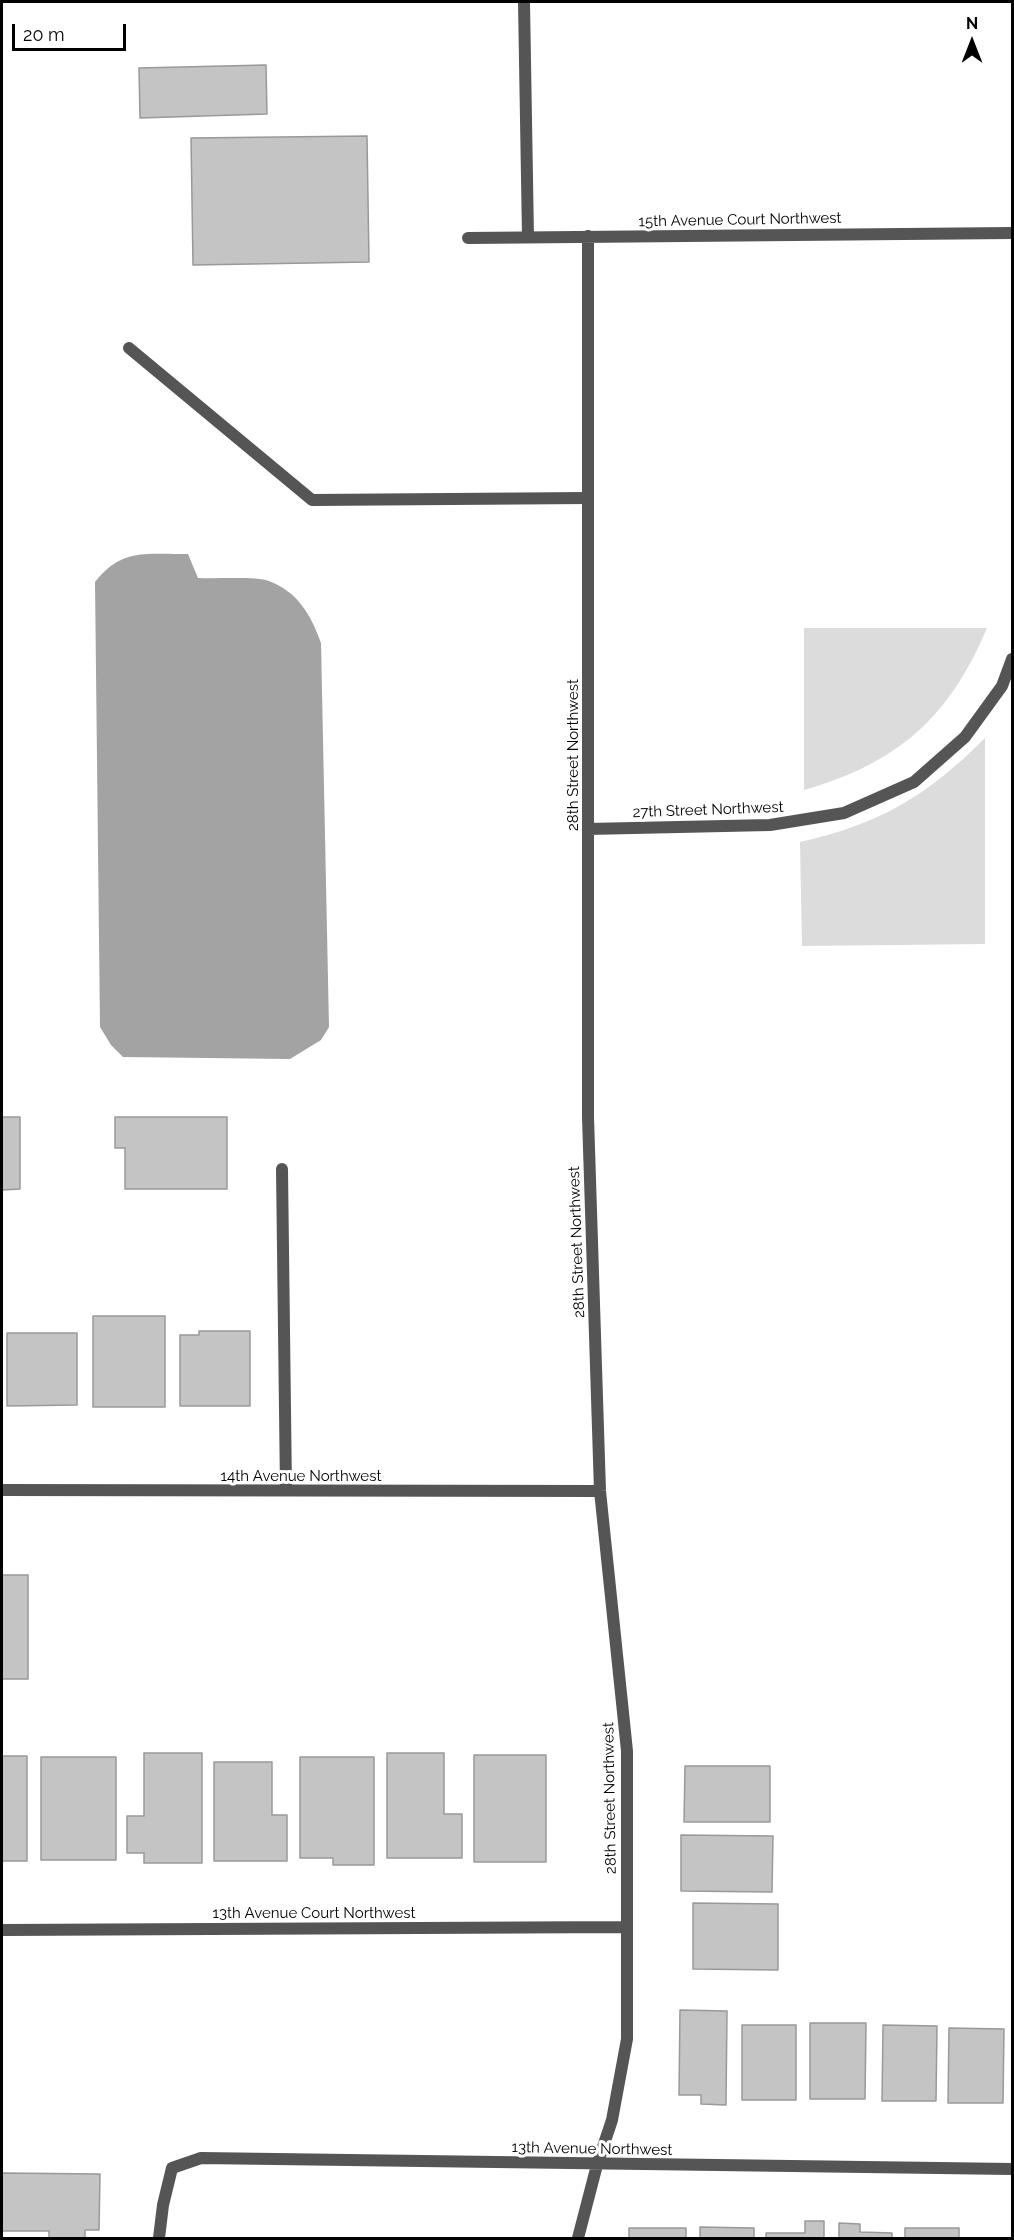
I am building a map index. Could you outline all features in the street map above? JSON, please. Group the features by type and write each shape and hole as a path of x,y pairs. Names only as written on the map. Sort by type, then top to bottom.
{"street":[{"path":"524,2 528,237"},
{"name":"15th Avenue Court Northwest","path":"468,238 1012,233"},
{"name":"28th Street Northwest","path":"578,2238 597,2164 612,2120 627,2039 627,1751 600,1491 588,1118 588,236"},
{"path":"129,348 312,500 588,498"},
{"name":"27th Street Northwest","path":"588,829 770,825 844,813 914,782 965,737 1007,686 1012,659"},
{"path":"282,1168 286,1490"},
{"name":"14th Avenue Northwest","path":"2,1490 600,1491"},
{"name":"13th Avenue Court Northwest","path":"2,1930 627,1927"},
{"name":"13th Avenue Northwest","path":"159,2238 163,2205 172,2168 201,2158 1012,2169"}],"shaded area":[{"path":"148,554 188,554 198,578 263,579 288,591 308,614 321,643 329,1027 321,1040 290,1059 123,1057 111,1045 100,1027 95,582 105,571 126,558"},
{"path":"804,628 987,628 956,687 937,712 916,733 893,751 867,766 804,790"},
{"path":"985,738 985,944 802,946 800,842 854,826 901,805 943,776"}],"building":[{"path":"266,65 267,114 140,118 139,68"},
{"path":"367,136 369,262 193,265 191,138"},
{"path":"2,1117 20,1117 20,1189 2,1190"},
{"path":"115,1117 227,1117 227,1189 125,1189 125,1148 115,1148"},
{"path":"93,1316 165,1316 165,1407 93,1407"},
{"path":"199,1331 250,1331 250,1406 180,1406 180,1335 199,1335"},
{"path":"7,1333 77,1333 77,1405 7,1406"},
{"path":"2,1575 28,1575 28,1679 2,1679"},
{"path":"144,1753 202,1753 202,1863 144,1863 144,1853 127,1853 127,1816 144,1816"},
{"path":"387,1753 444,1753 444,1814 462,1814 462,1858 387,1858"},
{"path":"474,1755 546,1755 546,1862 474,1862"},
{"path":"2,1756 27,1756 27,1861 2,1861"},
{"path":"41,1757 116,1757 116,1860 41,1860"},
{"path":"300,1757 374,1757 374,1865 333,1865 333,1858 300,1858"},
{"path":"214,1762 272,1762 272,1815 287,1815 287,1861 214,1861"},
{"path":"685,1766 770,1766 770,1822 684,1822"},
{"path":"681,1835 773,1836 772,1892 681,1891"},
{"path":"693,1903 778,1904 778,1970 693,1969"},
{"path":"680,2010 727,2011 726,2105 701,2104 701,2095 679,2095"},
{"path":"810,2023 866,2023 865,2099 810,2099"},
{"path":"742,2025 796,2025 796,2100 742,2100"},
{"path":"883,2025 937,2026 936,2101 882,2101"},
{"path":"949,2028 1004,2029 1003,2103 948,2103"},
{"path":"2,2173 100,2174 99,2230 85,2230 85,2238 49,2238 49,2231 2,2231"},
{"path":"805,2221 824,2221 824,2238 766,2238 766,2233 805,2233"},
{"path":"839,2223 860,2224 860,2232 892,2233 892,2238 839,2238"},
{"path":"700,2227 754,2228 754,2238 700,2238"},
{"path":"629,2228 686,2228 686,2238 629,2238"},
{"path":"905,2228 959,2228 959,2238 905,2238"}]}
